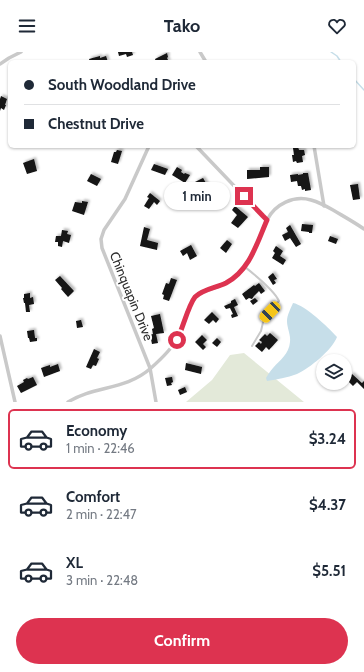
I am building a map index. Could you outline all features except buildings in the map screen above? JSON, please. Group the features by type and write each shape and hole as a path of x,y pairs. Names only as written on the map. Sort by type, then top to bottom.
{"street":[{"path":"0,64 21,52"},
{"name":"Chinquapin Drive","path":"148,148 125,199 104,230 101,239 102,248 150,368 156,402"},
{"path":"198,148 267,220"},
{"path":"314,148 324,206"},
{"path":"68,402 84,393 124,384 137,378 150,368 175,343 192,302 196,296 201,292 221,286 231,280 245,267 270,215 276,208 284,203 300,198 313,200 364,229"},
{"path":"0,336 14,402"}],"lane":[{"path":"245,267 273,292 279,301 264,318 261,331 252,346"}],"green space":[{"path":"244,353 304,402 186,402 212,380 230,355"}],"water":[{"path":"293,303 298,305 310,312 337,337 326,353 316,354 316,361 302,371 290,376 267,381 266,378 269,373 288,350 290,339 287,324 288,314"}],"waterway":[{"path":"331,52 340,60"},
{"path":"356,81 364,90"}],"route":[{"path":"177,340 192,302 196,296 201,292 221,286 231,280 245,267 251,257 267,220 244,196"}]}
